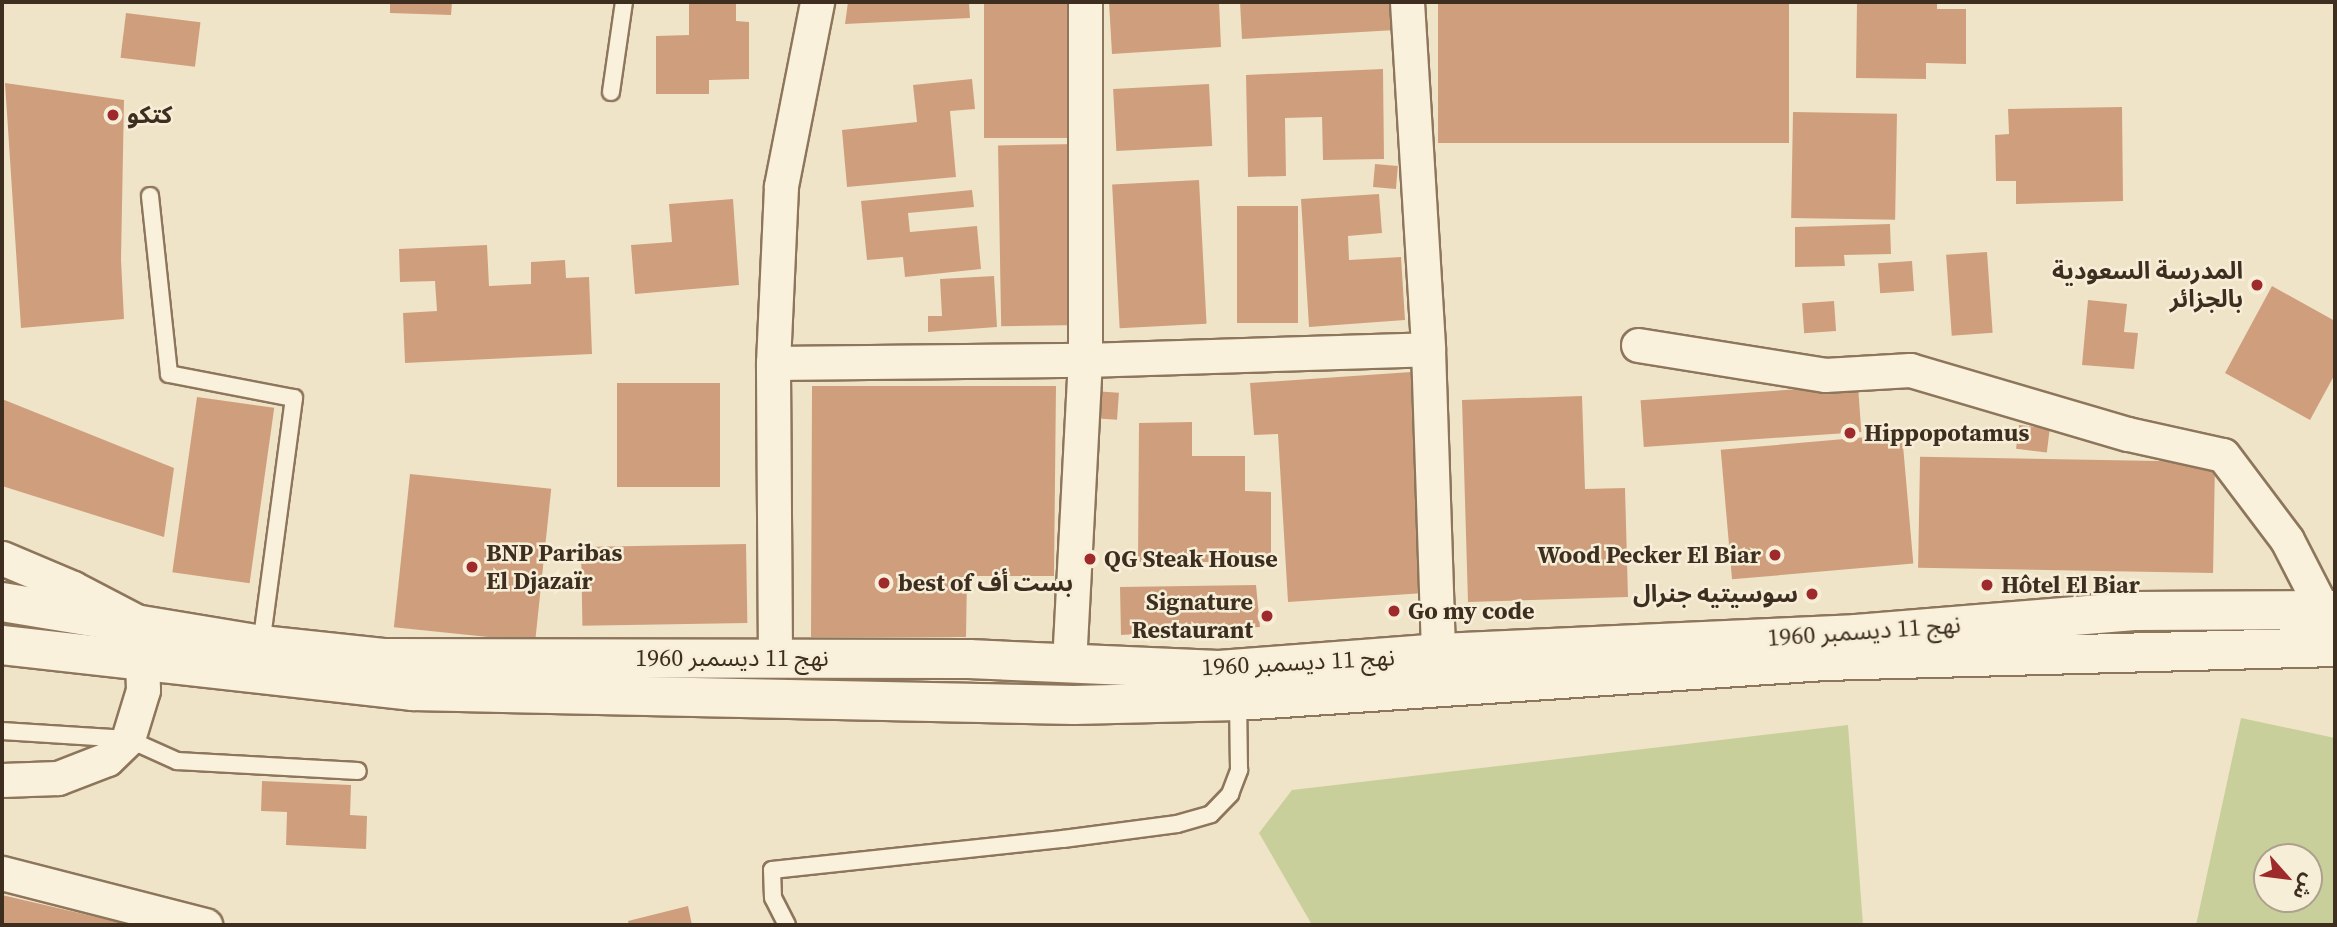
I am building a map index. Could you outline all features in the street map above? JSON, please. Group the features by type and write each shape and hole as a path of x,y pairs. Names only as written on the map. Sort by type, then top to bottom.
{"main road":[{"name":"نهج 11 ديسمبر 1960","path":"2,602 261,645 385,658 775,657 1219,670 1438,653 1856,634 2134,611 2329,610"},
{"name":"نهج 11 ديسمبر 1960","path":"2,645 142,663 413,691 1074,705 1238,701 1825,662 2335,647"}],"street":[{"path":"775,657 773,363 781,186 817,2"},
{"path":"1069,664 1085,360 1086,2"},
{"path":"1407,2 1428,349 1438,653"},
{"path":"1638,345 1825,375 1910,370 2128,434 2223,455 2287,540 2329,610"},
{"path":"773,363 1085,360 1428,349"},
{"path":"2,558 73,588 136,620 141,626 143,690 128,739 107,759 85,770 58,778 2,780"},
{"path":"2,873 205,925"}],"lane":[{"path":"611,92 624,2"},
{"path":"150,197 169,374 294,398 261,645"},
{"path":"787,925 773,898 772,870 1076,837 1177,824 1211,814 1230,794 1239,771 1238,701"},
{"path":"2,731 128,739 177,761 358,771"}],"green space":[{"path":"2241,718 2335,738 2335,925 2196,925"},
{"path":"1848,725 1863,925 1312,925 1259,833 1292,790"}],"building":[{"path":"390,2 452,2 451,15 390,13"},
{"path":"689,2 736,2 736,21 749,22 749,79 709,80 709,94 656,94 656,36 689,35"},
{"path":"848,2 969,2 970,18 845,24"},
{"path":"984,2 1077,2 1077,138 984,138"},
{"path":"1109,2 1219,2 1221,47 1112,54"},
{"path":"1240,2 1395,2 1396,30 1242,39"},
{"path":"1438,2 1789,2 1789,143 1438,143"},
{"path":"1857,2 1937,2 1937,9 1966,9 1966,64 1926,63 1926,79 1856,78"},
{"path":"126,13 200,22 195,67 121,58"},
{"path":"1383,69 1384,159 1323,160 1322,117 1285,118 1286,176 1248,177 1246,75"},
{"path":"972,79 975,109 950,111 956,177 847,187 842,130 917,122 913,85"},
{"path":"5,83 124,100 121,260 124,319 21,328"},
{"path":"1209,84 1212,146 1116,151 1113,89"},
{"path":"2122,107 2123,201 2016,204 2016,181 1996,181 1995,135 2009,134 2008,109"},
{"path":"1793,112 1897,114 1895,220 1791,218"},
{"path":"1078,144 1081,325 1001,326 998,145"},
{"path":"1375,164 1398,166 1396,189 1373,187"},
{"path":"1199,180 1207,324 1120,328 1112,185"},
{"path":"972,190 974,207 908,213 910,232 977,226 981,269 905,277 903,257 867,260 861,201"},
{"path":"1379,194 1382,233 1348,236 1349,260 1401,257 1405,320 1309,327 1301,199"},
{"path":"733,199 739,285 635,294 631,245 672,242 669,204"},
{"path":"1237,206 1298,206 1298,323 1237,323"},
{"path":"1890,224 1891,254 1844,255 1845,266 1795,267 1795,227"},
{"path":"487,245 489,286 531,284 531,262 565,260 566,278 589,277 592,354 405,363 403,313 437,311 435,281 400,282 399,249"},
{"path":"1987,252 1993,333 1952,336 1946,255"},
{"path":"1912,261 1914,291 1880,293 1878,263"},
{"path":"994,276 997,327 928,332 928,316 942,316 940,279"},
{"path":"2272,286 2335,321 2335,374 2310,420 2225,373"},
{"path":"2088,300 2127,304 2124,332 2138,333 2134,369 2082,365"},
{"path":"1834,301 1836,331 1804,333 1802,303"},
{"path":"1411,372 1425,593 1288,602 1278,434 1254,435 1250,383"},
{"path":"617,383 720,383 720,487 617,487"},
{"path":"1858,385 1861,432 1644,447 1641,400"},
{"path":"812,386 1056,386 1054,576 967,576 966,637 811,637"},
{"path":"1093,391 1119,393 1117,420 1091,418"},
{"path":"1582,396 1585,489 1625,488 1628,597 1468,602 1462,400"},
{"path":"197,397 274,408 250,583 172,572"},
{"path":"2,399 174,468 164,537 2,486"},
{"path":"1192,422 1192,456 1245,456 1245,491 1271,492 1271,562 1138,562 1139,423"},
{"path":"2019,425 2050,429 2047,453 2016,449"},
{"path":"1902,434 1913,564 1732,579 1721,450"},
{"path":"1920,457 2215,462 2213,573 1918,568"},
{"path":"410,474 551,489 535,642 394,627"},
{"path":"746,544 747,623 582,626 581,547"},
{"path":"1256,585 1260,627 1121,635 1120,587"},
{"path":"262,781 351,785 350,815 367,816 366,849 286,845 287,812 261,811"},
{"path":"2,895 126,924 126,925 2,925"},
{"path":"688,906 692,925 629,925 628,921"}],"place":[{"name":"كتكو","path":"113,115"},
{"name":"المدرسة السعودية بالجزائر","path":"2257,285"},
{"name":"Hippopotamus","path":"1850,433"},
{"name":"Wood Pecker El Biar","path":"1775,555"},
{"name":"QG Steak House","path":"1090,559"},
{"name":"BNP Paribas El Djazaïr","path":"472,567"},
{"name":"best of بست أف","path":"884,583"},
{"name":"Hôtel El Biar","path":"1987,585"},
{"name":"سوسيتيه جنرال","path":"1812,594"},
{"name":"Go my code","path":"1394,611"},
{"name":"Signature Restaurant","path":"1267,616"}]}
